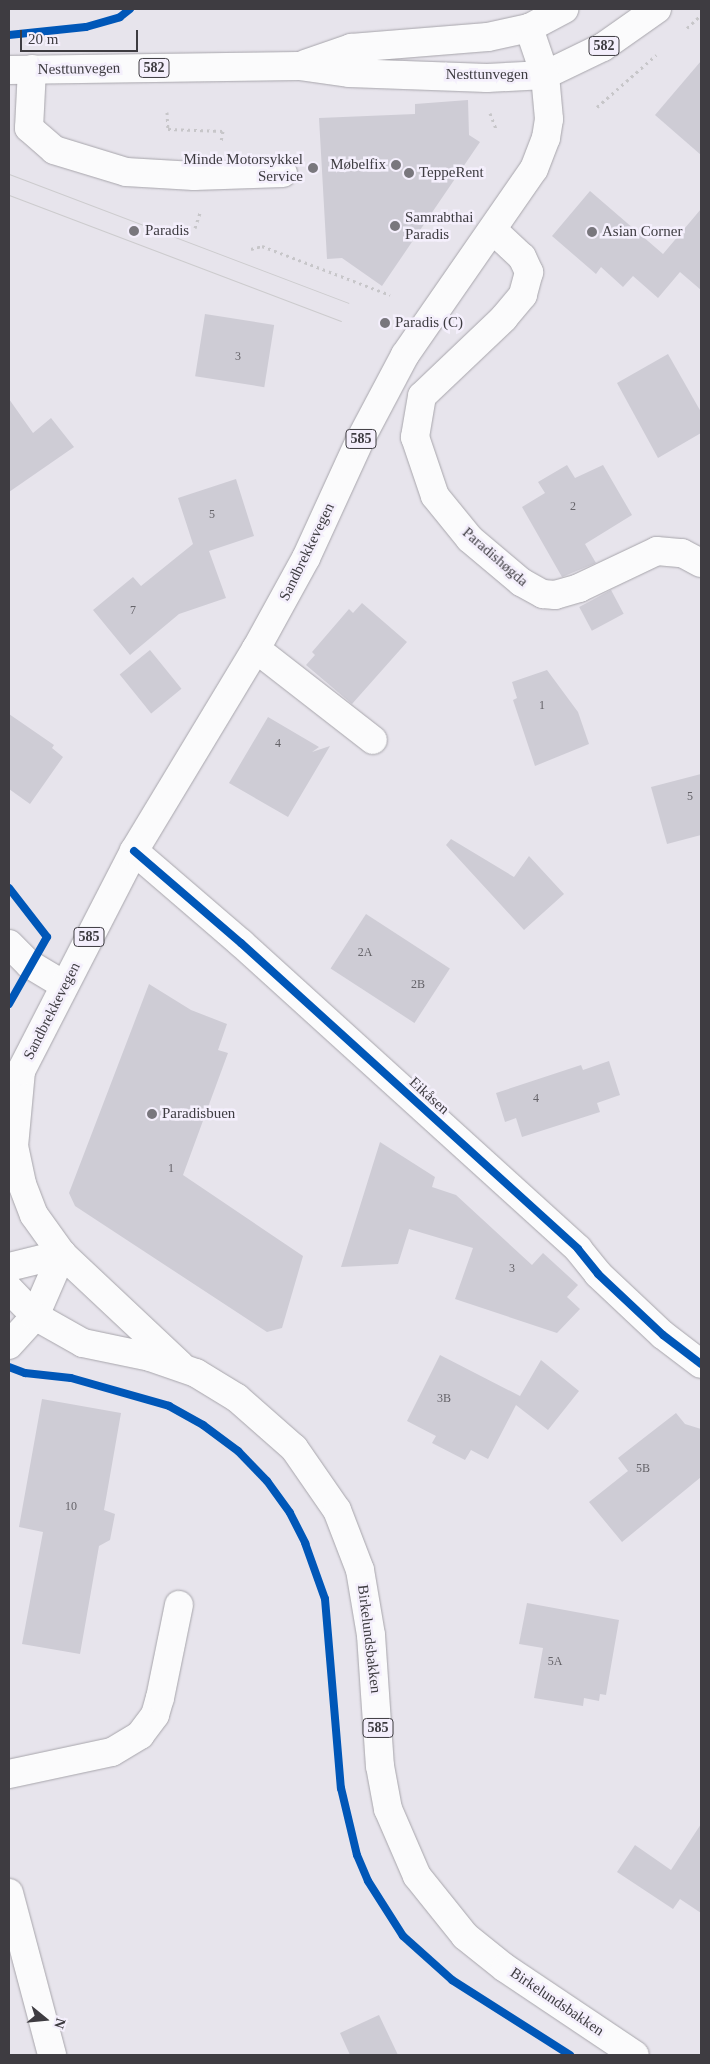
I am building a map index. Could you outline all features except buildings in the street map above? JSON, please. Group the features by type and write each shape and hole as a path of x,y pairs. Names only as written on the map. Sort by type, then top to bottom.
{"main road":[{"name":"Nesttunvegen","path":"299,66 351,48 488,37 529,28 564,9"},
{"name":"Nesttunvegen","path":"20,70 299,66 349,73 487,78 545,75 603,47 658,9"},
{"name":"Sandbrekkevegen","path":"15,1079 134,851 256,649 306,558 360,440 405,355 494,231 534,169 546,138 549,119 545,75 529,28"},
{"path":"20,70 29,128 54,150 126,172 194,176 284,174"},
{"name":"Paradishøgda","path":"494,231 522,257 529,272 523,296 504,318 422,396 415,437 435,496 470,539 521,582 543,594 555,595 579,588 657,551 682,553 701,563"},
{"path":"256,649 373,740"},
{"name":"Eikåsen","path":"134,851 242,942 578,1249 598,1274 663,1335 701,1364"},
{"path":"9,944 29,964 64,985"},
{"path":"15,1079 14,1146 22,1184 34,1215 62,1254 100,1292 141,1325 181,1366"},
{"path":"9,1267 62,1254"},
{"path":"9,1345 35,1316 62,1254"},
{"path":"9,1289 35,1316 82,1343 181,1366"},
{"name":"Birkelundsbakken","path":"181,1366 237,1398 269,1424 294,1448 337,1510 360,1570 372,1635 380,1766 388,1810 417,1876 465,1936 505,1968 635,2055"},
{"path":"9,1774 112,1752 140,1734 155,1715 179,1605"},
{"path":"9,1894 52,2055"}],"path":[{"path":"679,35 701,15"},
{"path":"597,107 664,48"},
{"path":"487,105 496,131"},
{"path":"168,112 168,130 223,131"},
{"path":"251,249 262,246 390,295"}],"tram line":[{"path":"9,174 348,303"},
{"path":"9,195 341,321"}],"cycle path":[{"path":"9,35 86,27 120,17 130,9"},
{"path":"134,851 241,943 578,1249 598,1274 663,1335 701,1364"},
{"path":"9,888 47,937 9,1004"},
{"path":"9,1367 25,1373 71,1378 169,1406 203,1425 238,1451 267,1481 290,1513 305,1543 325,1599 341,1788 357,1855 368,1881 403,1936 452,1980 570,2055"}],"place":[{"name":"Møbelfix","path":"396,165"},
{"name":"Minde Motorsykkel Service","path":"313,168"},
{"name":"TeppeRent","path":"409,173"},
{"name":"Samrabthai Paradis","path":"395,226"},
{"name":"Paradis","path":"134,231"},
{"name":"Asian Corner","path":"592,232"},
{"name":"Paradis (C)","path":"385,323"},
{"name":"Paradisbuen","path":"152,1114"}]}
